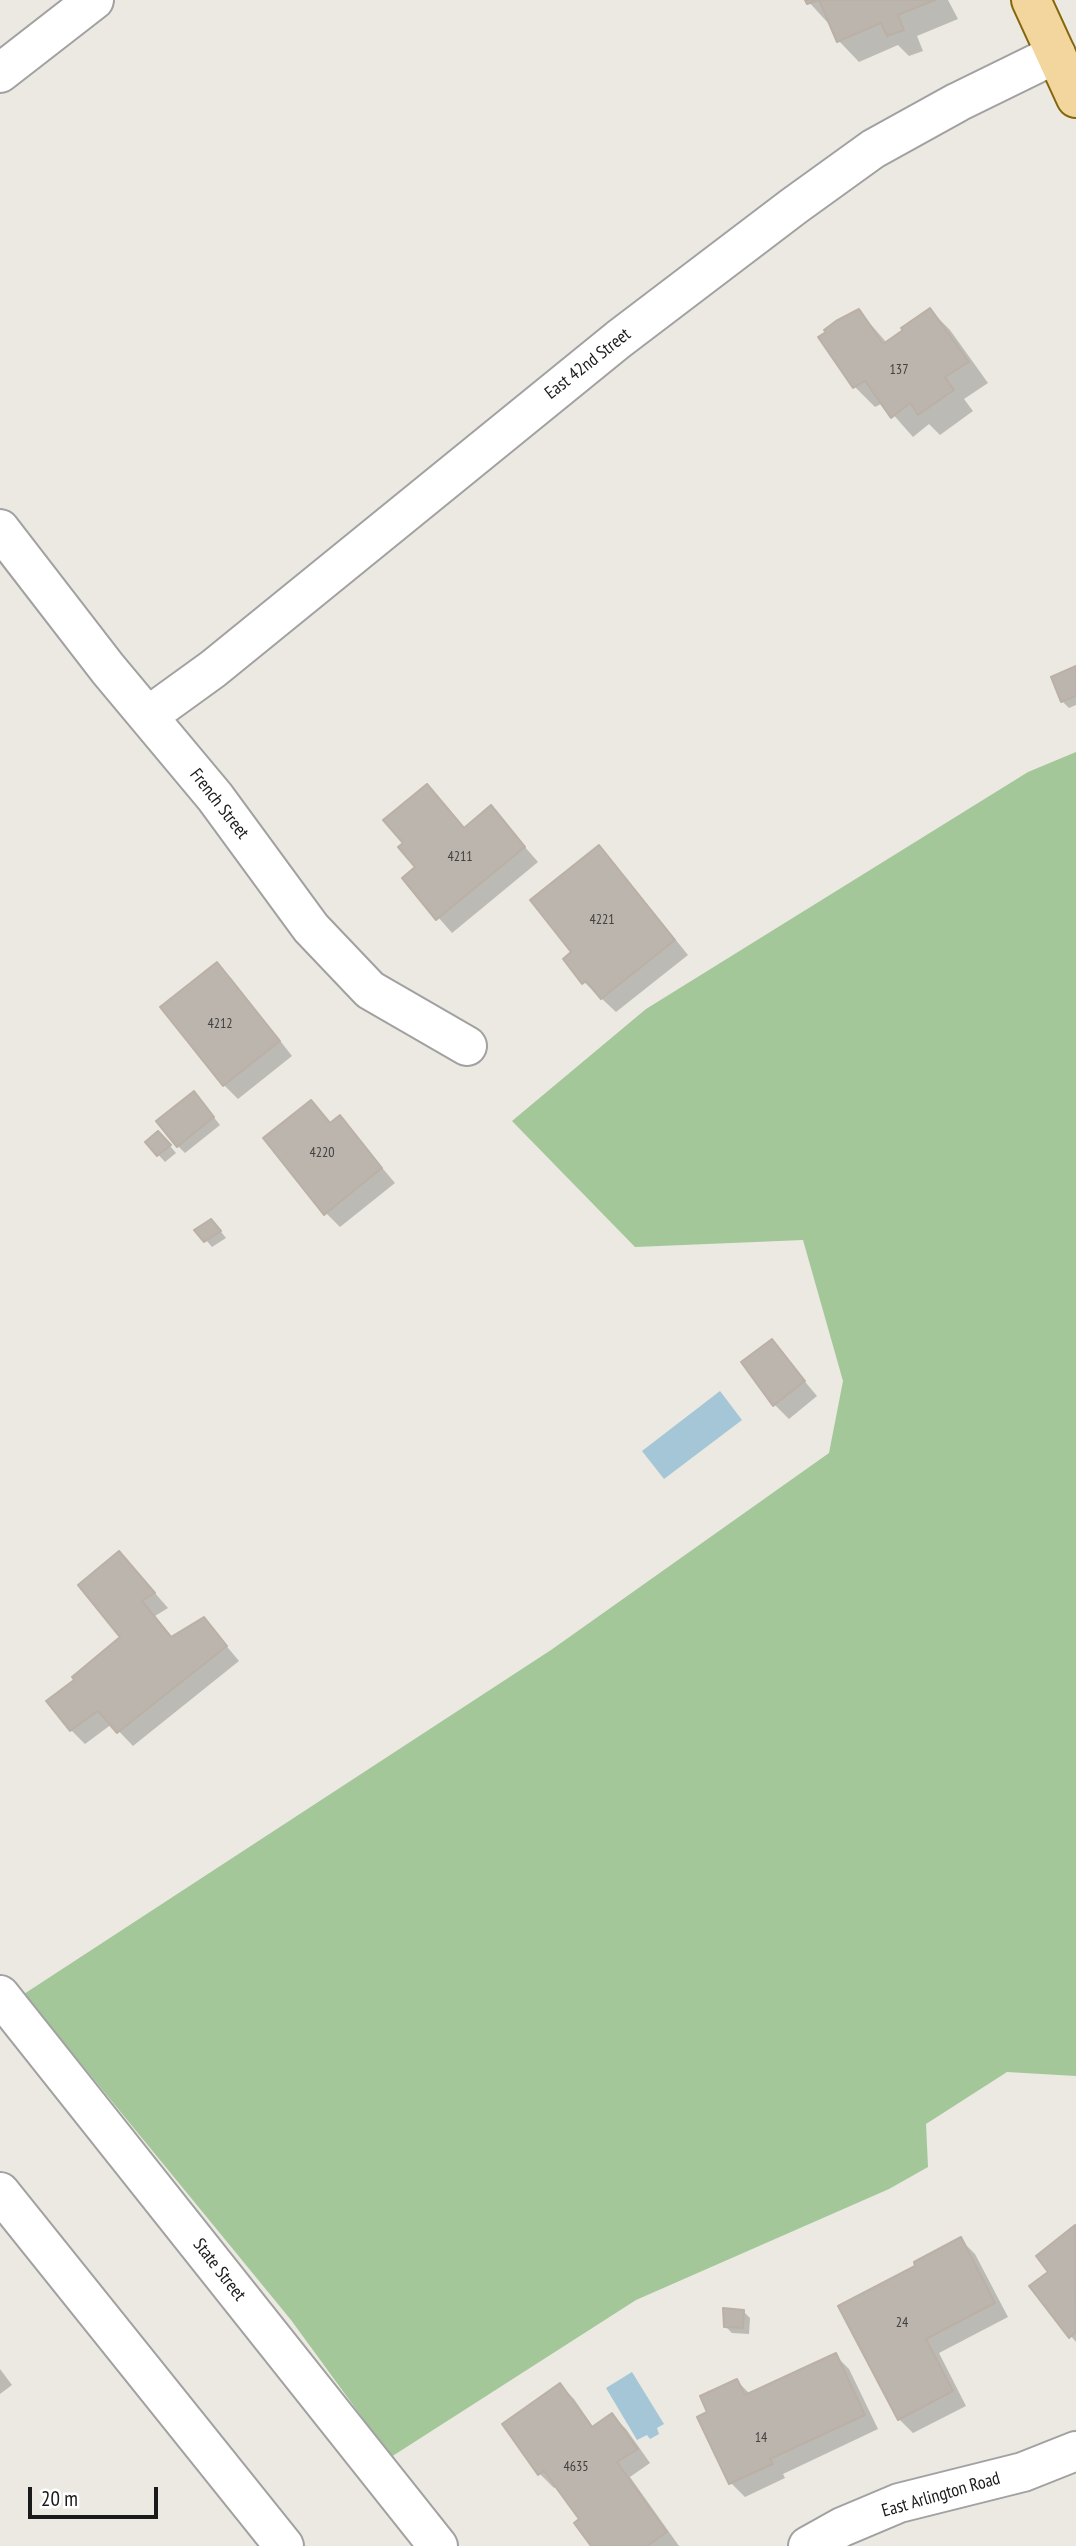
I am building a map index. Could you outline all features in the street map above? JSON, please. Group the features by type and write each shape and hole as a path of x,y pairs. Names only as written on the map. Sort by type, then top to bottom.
{"main road":[{"path":"1031,0 1076,98"}],"street":[{"path":"0,73 94,0"},
{"name":"East 42nd Street","path":"148,716 213,668 608,348 794,206 873,149 958,102 1055,54"},
{"name":"French Street","path":"0,529 108,669 215,797 311,928 370,990 467,1046"},
{"name":"State Street","path":"0,1995 12,2035 438,2546"},
{"path":"0,2192 284,2546"},
{"name":"East Arlington Road","path":"808,2546 842,2527 900,2503 1023,2472 1076,2451"}],"green space":[{"path":"1076,752 1076,2076 1007,2072 926,2124 928,2167 889,2189 636,2300 391,2457 291,2320 24,1994 551,1650 829,1453 843,1381 803,1240 635,1247 512,1121 646,1009 1028,772"}],"water":[{"path":"720,1391 742,1420 664,1479 642,1451"},
{"path":"632,2372 664,2424 657,2428 659,2434 650,2439 647,2435 637,2440 606,2388"}],"building":[{"path":"819,0 935,0 898,15 904,30 887,36 881,23 837,42"},
{"path":"930,308 969,362 945,377 954,390 918,415 910,403 891,418 865,381 853,388 818,337 836,321 859,309 883,344"},
{"path":"1076,666 1076,696 1061,702 1051,677"},
{"path":"427,784 464,828 491,805 525,847 436,920 402,878 415,867 398,847 403,843 383,820"},
{"path":"599,845 675,940 601,999 586,981 582,984 563,959 571,952 530,900"},
{"path":"217,962 280,1041 223,1086 160,1007"},
{"path":"194,1091 214,1117 177,1147 156,1121"},
{"path":"311,1100 330,1123 340,1115 382,1168 324,1215 263,1138"},
{"path":"158,1131 171,1145 157,1156 145,1142"},
{"path":"211,1219 221,1231 204,1242 194,1230"},
{"path":"772,1339 805,1381 773,1406 741,1362"},
{"path":"119,1551 155,1593 142,1601 171,1637 204,1617 227,1646 117,1733 98,1711 70,1731 46,1701 74,1680 72,1677 120,1637 78,1585"},
{"path":"1075,2225 1076,2332 1069,2338 1029,2286 1048,2272 1036,2256"},
{"path":"961,2237 995,2303 926,2339 953,2391 898,2420 838,2306 915,2266 914,2262"},
{"path":"723,2308 744,2310 743,2328 724,2327"},
{"path":"836,2353 865,2415 770,2459 773,2464 729,2484 697,2417 707,2412 700,2396 737,2379 745,2395"},
{"path":"560,2383 592,2427 612,2413 638,2449 617,2462 667,2532 647,2546 591,2546 574,2523 579,2519 544,2471 538,2475 502,2424"}]}
